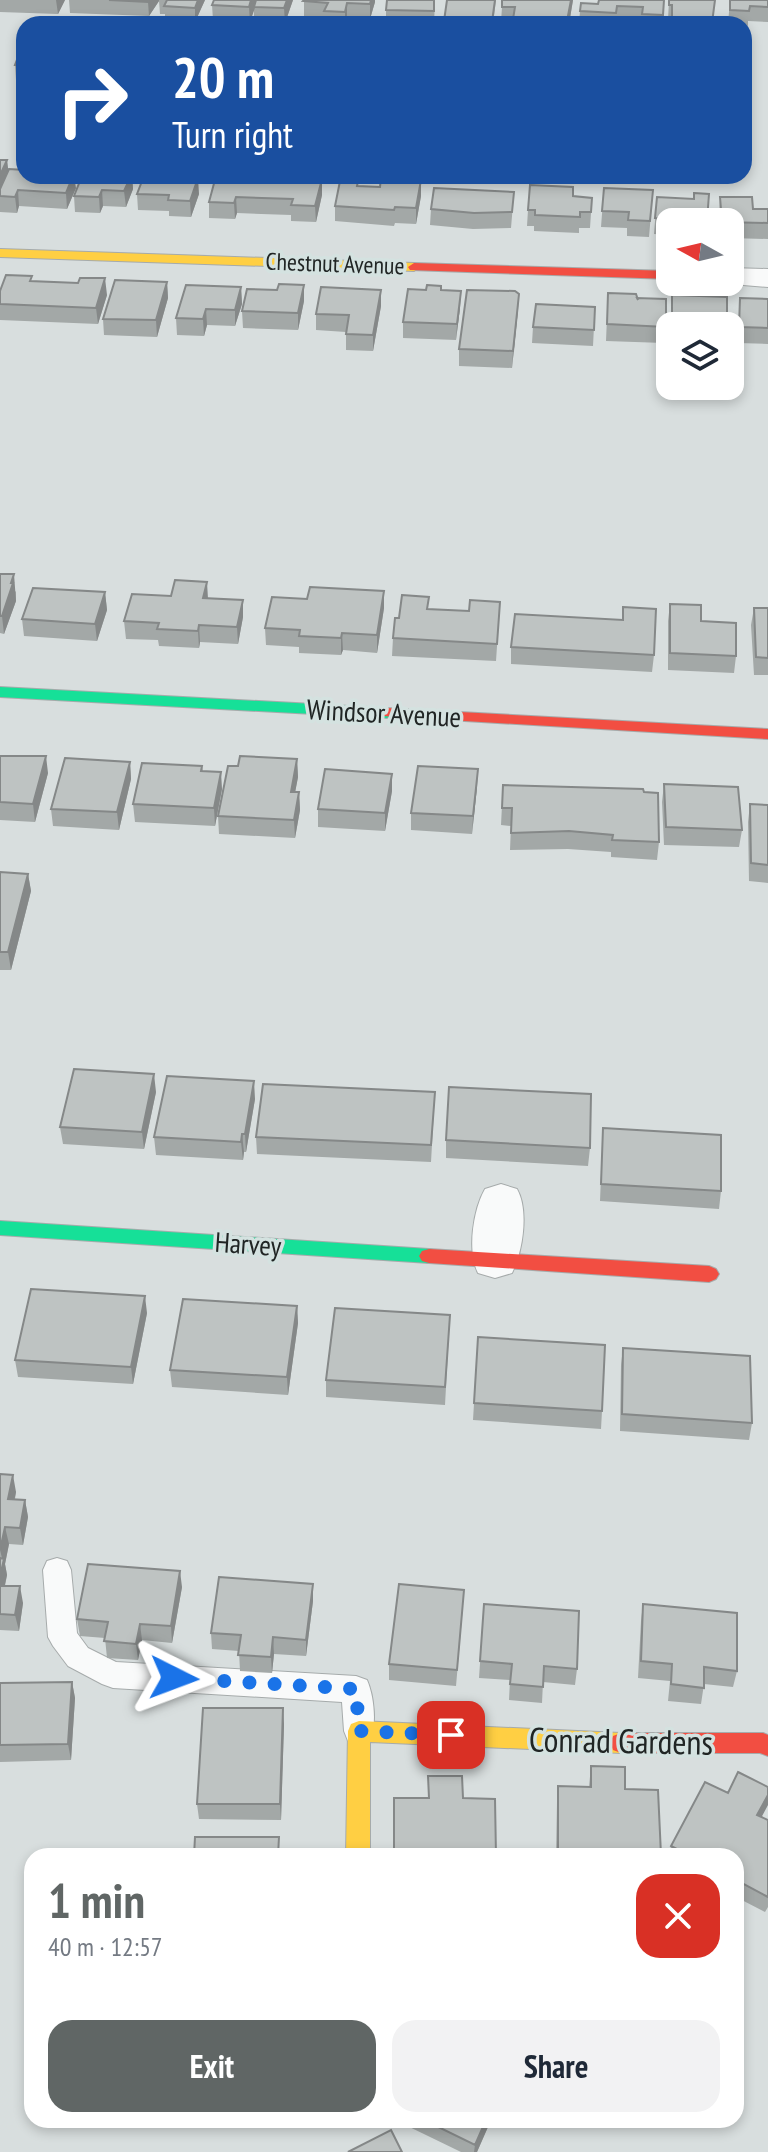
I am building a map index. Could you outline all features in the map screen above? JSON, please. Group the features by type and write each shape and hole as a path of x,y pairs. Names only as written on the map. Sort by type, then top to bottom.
{"street":[{"name":"Chestnut Avenue","path":"0,253 656,275"},
{"path":"744,277 768,278"},
{"name":"Windsor Avenue","path":"0,692 768,734"},
{"path":"495,1260 501,1201"},
{"name":"Harvey","path":"0,1228 709,1274"},
{"path":"358,1848 359,1731"},
{"name":"Conrad Gardens","path":"359,1731 635,1744 763,1743 768,1746"}],"lane":[{"path":"57,1570 63,1637 78,1657 113,1675 356,1689 359,1731"}],"building":[{"path":"167,0 198,0 195,8 164,6"},
{"path":"214,0 251,0 249,7 212,5"},
{"path":"256,0 287,0 284,8 254,7"},
{"path":"304,0 371,0 370,4 347,3 345,12 324,11 328,3"},
{"path":"387,0 434,0 434,11 386,10"},
{"path":"447,0 495,0 493,16 445,16"},
{"path":"502,0 571,0 568,16 514,16 515,7 502,7"},
{"path":"599,0 664,0 663,15 642,14 643,7 617,6 616,13 580,11 581,3 598,4"},
{"path":"669,0 715,0 713,16 672,16 672,5 669,5"},
{"path":"730,0 768,0 768,7 750,6 749,11 730,10"},
{"path":"0,160 7,160 0,175"},
{"path":"9,169 16,169 16,184 70,184 66,193 18,190 15,197 0,196"},
{"path":"79,184 127,184 124,191 102,190 99,197 74,196"},
{"path":"141,184 196,184 190,201 168,200 169,195 137,194"},
{"path":"214,184 321,184 315,206 291,205 293,199 236,197 234,203 209,202"},
{"path":"339,184 380,187 380,184 420,184 416,208 395,207 394,210 335,206"},
{"path":"530,185 573,187 573,196 592,198 591,212 580,212 580,217 535,215 535,210 528,210"},
{"path":"434,188 514,192 512,212 474,213 431,209"},
{"path":"604,188 653,190 650,221 628,220 629,212 602,211"},
{"path":"694,193 709,194 708,208 656,208 655,218 657,197 694,199"},
{"path":"720,197 752,197 753,209 768,209 768,223 744,222 744,208 721,208"},
{"path":"6,275 32,276 30,281 78,283 80,278 105,278 96,308 0,304 0,291"},
{"path":"115,280 167,282 156,320 103,319"},
{"path":"279,284 304,285 298,313 242,311 247,289 277,290"},
{"path":"186,285 241,287 235,310 206,309 203,319 176,318"},
{"path":"427,285 441,286 441,290 461,291 457,324 403,322 408,289 426,290"},
{"path":"321,287 381,290 373,335 346,334 349,315 316,314"},
{"path":"467,290 515,291 519,294 513,351 459,349"},
{"path":"608,293 666,299 666,312 656,312 656,326 607,324"},
{"path":"672,296 727,297 727,312 672,312"},
{"path":"740,298 768,299 768,328 744,327 744,312 740,312"},
{"path":"536,304 595,307 594,330 533,327"},
{"path":"0,574 14,574 2,616 0,616"},
{"path":"175,580 207,582 203,598 243,600 237,627 199,625 198,631 157,629 159,623 124,621 132,594 171,596"},
{"path":"310,587 384,591 377,635 342,633 341,638 299,636 300,630 265,628 272,597 307,599"},
{"path":"33,588 105,592 95,624 22,619"},
{"path":"402,595 429,597 427,609 469,611 470,600 500,602 497,644 393,638"},
{"path":"670,604 701,605 701,621 736,623 736,656 670,653"},
{"path":"623,607 656,609 654,655 511,647 515,614 623,620"},
{"path":"754,608 768,608 768,658 756,657"},
{"path":"0,756 46,756 33,804 0,802"},
{"path":"240,756 297,759 291,792 299,792 294,820 218,816 228,766 238,766"},
{"path":"65,758 130,762 117,812 51,809"},
{"path":"142,763 202,766 201,771 221,772 214,808 133,804"},
{"path":"418,766 478,769 473,816 411,813"},
{"path":"325,769 392,774 385,813 318,809"},
{"path":"664,784 738,787 742,830 666,827"},
{"path":"503,785 643,789 644,792 658,793 659,842 612,840 613,835 569,831 511,833 512,808 502,808"},
{"path":"750,804 768,805 768,865 751,863"},
{"path":"0,872 28,874 8,952 0,952"},
{"path":"74,1069 154,1074 142,1132 60,1127"},
{"path":"167,1076 254,1081 241,1142 154,1137"},
{"path":"263,1084 435,1092 431,1145 256,1137"},
{"path":"449,1087 591,1094 590,1148 446,1140"},
{"path":"603,1128 721,1135 721,1191 601,1184"},
{"path":"31,1289 145,1296 131,1367 15,1360"},
{"path":"183,1299 297,1306 287,1377 170,1370"},
{"path":"335,1308 450,1315 445,1387 326,1380"},
{"path":"478,1337 605,1345 602,1411 474,1403"},
{"path":"623,1348 750,1356 752,1423 622,1414"},
{"path":"0,1474 13,1475 8,1499 25,1500 20,1528 5,1527 0,1550"},
{"path":"88,1564 180,1571 171,1626 140,1624 136,1644 104,1641 108,1622 77,1619"},
{"path":"219,1577 313,1584 306,1640 273,1637 271,1657 238,1655 241,1635 211,1633"},
{"path":"399,1584 464,1590 457,1670 389,1664"},
{"path":"0,1586 20,1586 15,1615 0,1614"},
{"path":"484,1604 579,1611 577,1669 544,1666 543,1687 510,1684 512,1664 480,1661"},
{"path":"643,1604 737,1613 737,1671 704,1667 704,1688 671,1684 672,1664 641,1661"},
{"path":"72,1682 68,1744 0,1745 0,1683"},
{"path":"203,1708 283,1708 280,1804 197,1804"},
{"path":"591,1766 625,1767 625,1789 658,1790 661,1848 558,1848 558,1786 591,1787"},
{"path":"738,1772 768,1787 768,1795 757,1815 768,1820 768,1897 744,1884 744,1848 671,1846 705,1782 728,1793"},
{"path":"428,1776 462,1776 463,1798 495,1799 496,1848 394,1848 394,1798 429,1798"},
{"path":"195,1837 279,1837 278,1848 194,1848"},
{"path":"440,2128 482,2128 475,2145"},
{"path":"391,2130 402,2152 348,2152"}],"traffic: fast":[{"path":"0,692 387,713"},
{"path":"0,1228 429,1256"}],"traffic: slow":[{"path":"0,253 414,267"},
{"path":"358,1848 359,1731 621,1743"}],"traffic: jam":[{"path":"414,267 656,275"},
{"path":"387,713 768,734"},
{"path":"429,1256 709,1274"},
{"path":"621,1743 763,1743 768,1746"}],"route":[{"path":"174,1678 356,1689 359,1731 451,1735"}]}
